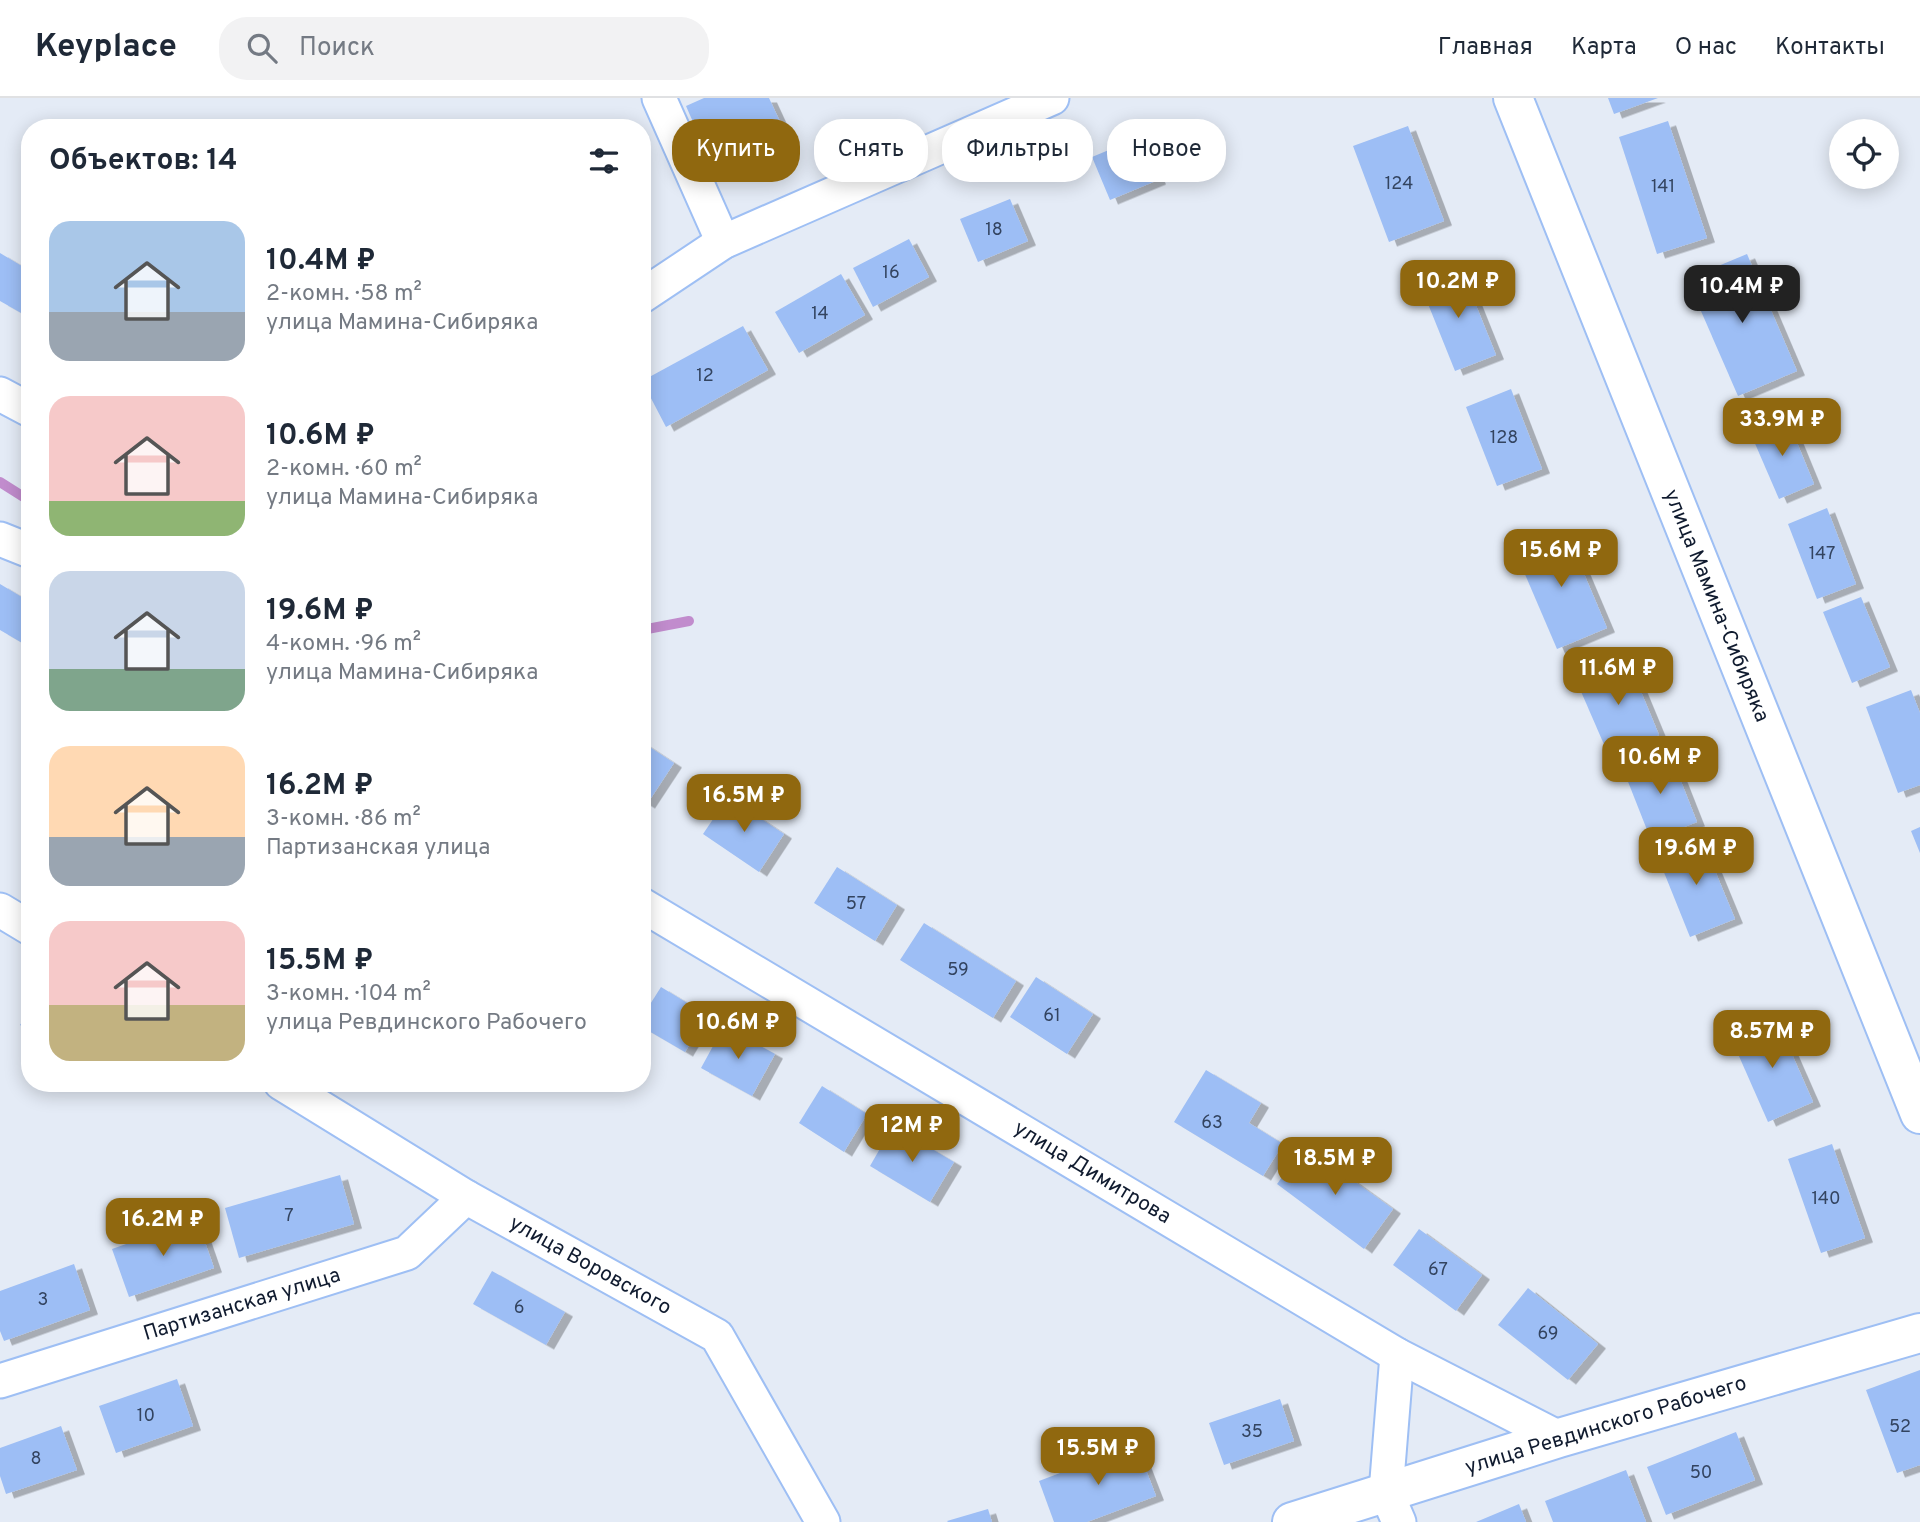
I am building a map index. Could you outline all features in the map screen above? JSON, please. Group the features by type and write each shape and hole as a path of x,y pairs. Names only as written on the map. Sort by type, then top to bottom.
{"street":[{"path":"659,98 723,242"},
{"path":"651,290 723,242 1052,98"},
{"name":"улица Мамина-Сибиряка","path":"1513,98 1920,1114"},
{"path":"0,394 21,405"},
{"path":"0,538 21,547"},
{"path":"0,910 21,923"},
{"name":"улица Димитрова","path":"651,910 1397,1354 1559,1438"},
{"name":"улица Воровского","path":"296,1092 466,1197 717,1336 822,1522"},
{"name":"Партизанская улица","path":"0,1381 407,1253 466,1197"},
{"name":"улица Ревдинского Рабочего","path":"1292,1522 1393,1507 1559,1438 1920,1333"},
{"path":"1393,1507 1397,1354"}],"building":[{"path":"704,98 769,98 779,119 692,119 686,106"},
{"path":"1608,98 1658,98 1614,114"},
{"path":"1668,121 1707,238 1657,254 1619,137"},
{"path":"1408,126 1444,221 1389,242 1353,146"},
{"path":"1107,151 1107,182 1153,182 1110,200 1093,157"},
{"path":"1010,199 1028,241 978,262 960,219"},
{"path":"909,239 929,277 873,307 853,268"},
{"path":"0,253 21,266 21,313 0,301"},
{"path":"1747,254 1797,371 1738,396 1687,279"},
{"path":"1461,268 1496,355 1455,371 1420,284"},
{"path":"841,274 865,315 799,353 775,312"},
{"path":"743,326 768,370 666,427 651,398 651,376"},
{"path":"1511,389 1542,469 1497,486 1466,407"},
{"path":"1786,416 1814,484 1779,499 1750,432"},
{"path":"1827,508 1856,584 1817,599 1788,524"},
{"path":"1565,529 1607,628 1557,649 1515,551"},
{"path":"0,584 21,597 21,642 0,630"},
{"path":"1861,597 1890,667 1852,683 1823,612"},
{"path":"1627,658 1659,735 1609,756 1576,680"},
{"path":"1911,690 1920,713 1920,785 1898,793 1866,707"},
{"path":"651,748 674,763 651,798"},
{"path":"1669,751 1697,822 1651,840 1623,769"},
{"path":"728,797 784,834 759,872 703,834"},
{"path":"1920,827 1920,853 1911,831"},
{"path":"1701,837 1735,919 1690,937 1657,855"},
{"path":"837,867 897,905 875,941 814,903"},
{"path":"924,923 1016,981 993,1018 900,960"},
{"path":"1036,977 1093,1014 1067,1054 1010,1017"},
{"path":"661,987 707,1015 685,1052 651,1032 651,1003"},
{"path":"1776,1018 1813,1102 1768,1122 1731,1038"},
{"path":"724,1026 775,1054 752,1096 701,1068"},
{"path":"1206,1070 1261,1103 1249,1123 1283,1144 1263,1176 1174,1122"},
{"path":"822,1086 867,1114 844,1152 799,1123"},
{"path":"893,1126 954,1162 930,1202 870,1166"},
{"path":"1832,1144 1865,1238 1821,1253 1788,1159"},
{"path":"1305,1146 1393,1209 1364,1249 1277,1184"},
{"path":"340,1175 354,1224 239,1258 225,1208"},
{"path":"197,1219 214,1268 129,1297 112,1249"},
{"path":"1419,1229 1482,1275 1456,1311 1393,1265"},
{"path":"74,1264 90,1310 4,1341 0,1331 0,1291"},
{"path":"492,1271 565,1312 546,1345 473,1304"},
{"path":"1528,1288 1598,1344 1568,1380 1498,1325"},
{"path":"1920,1370 1920,1465 1897,1473 1866,1390"},
{"path":"177,1379 193,1426 116,1453 99,1406"},
{"path":"1280,1399 1294,1441 1224,1465 1209,1423"},
{"path":"61,1426 77,1470 6,1494 0,1476 0,1448"},
{"path":"1736,1432 1755,1480 1666,1515 1647,1467"},
{"path":"1136,1444 1156,1496 1087,1522 1054,1522 1039,1481"},
{"path":"1626,1470 1646,1522 1553,1522 1545,1501"},
{"path":"1519,1504 1526,1522 1476,1522"},
{"path":"988,1509 992,1522 947,1521"}],"waterway":[{"path":"0,482 21,495"},
{"path":"651,628 689,621"}]}
